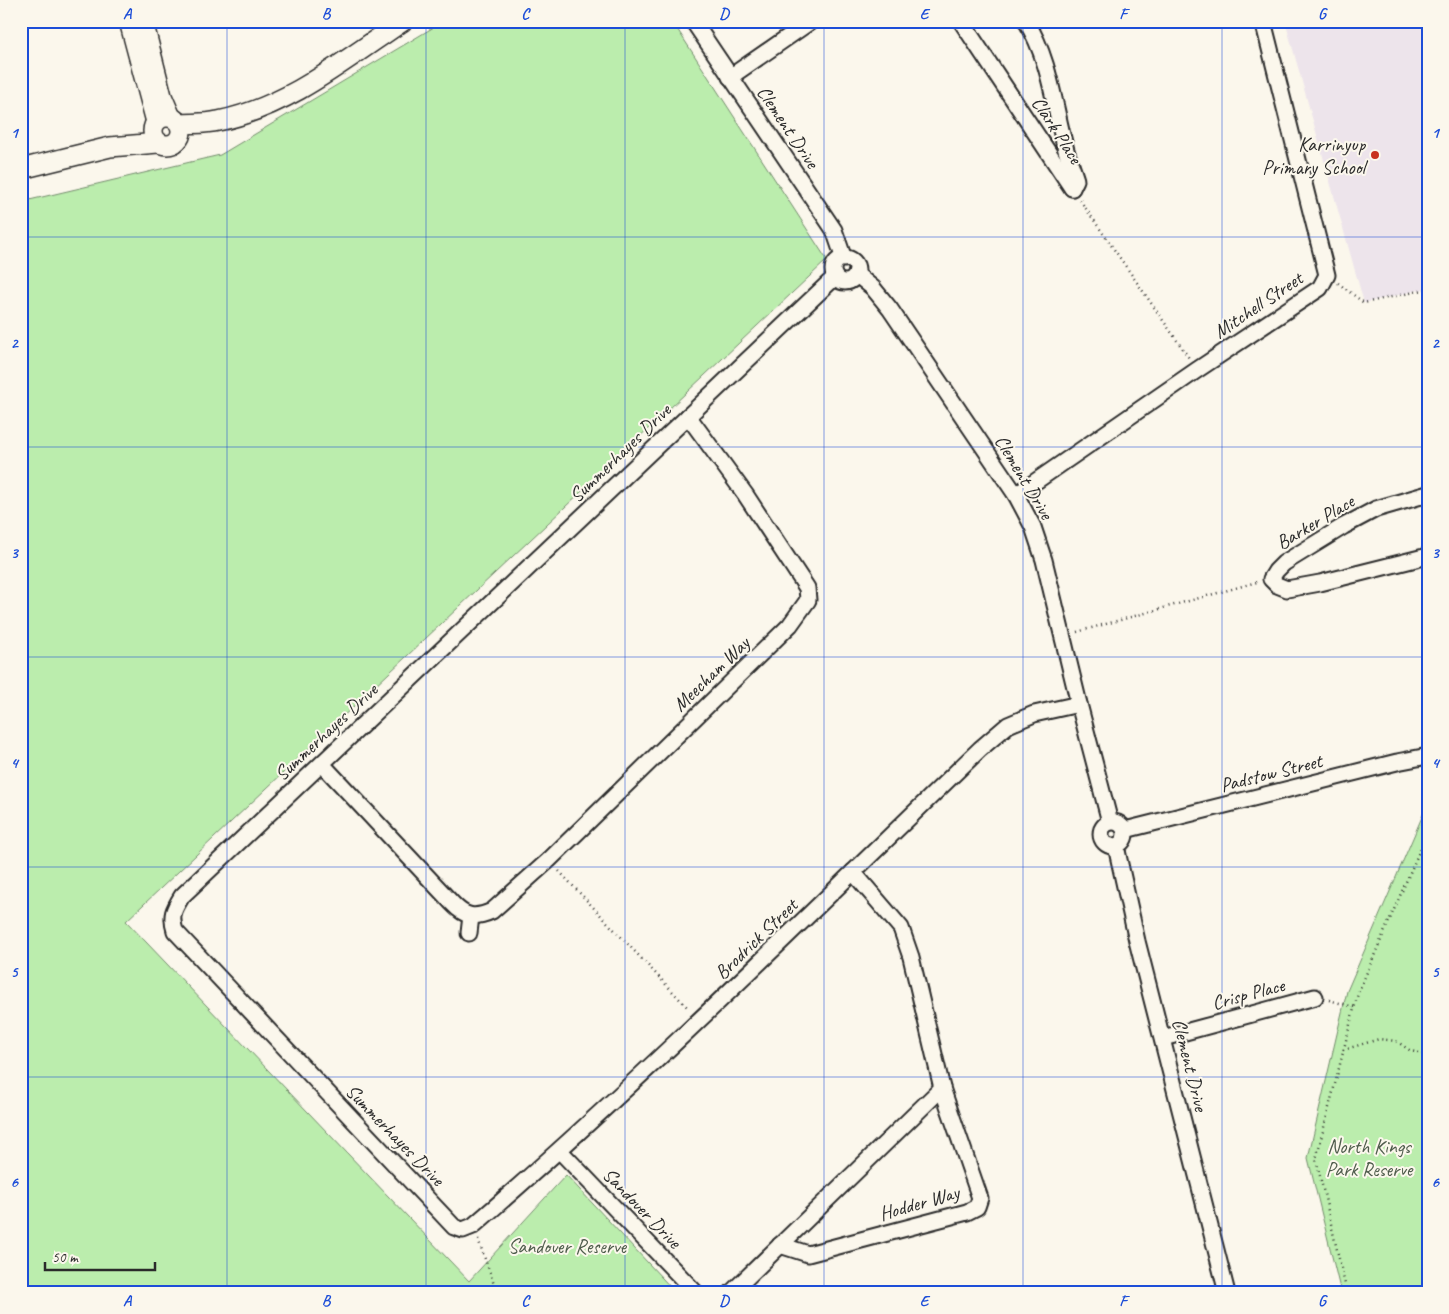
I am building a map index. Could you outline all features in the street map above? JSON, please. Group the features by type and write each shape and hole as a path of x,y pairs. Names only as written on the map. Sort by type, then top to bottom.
{"street":[{"path":"128,21 166,129"},
{"path":"142,21 162,96 166,129"},
{"path":"21,168 110,147 166,129 217,122 250,113 294,94 403,21"},
{"name":"Clement Drive","path":"693,21 834,230 844,259"},
{"path":"730,77 810,21"},
{"name":"Clark Place","path":"961,21 1072,188 1076,180 1066,151 1046,68 1033,33 1026,21"},
{"name":"Mitchell Street","path":"1016,495 1320,288 1327,275 1263,21"},
{"path":"844,259 850,260 855,264 856,274 853,280 846,282 840,281 835,277 833,270 835,264 844,259"},
{"name":"Clement Drive","path":"856,274 873,288 890,309 1016,495 1033,526 1042,552 1110,822"},
{"name":"Summerhayes Drive","path":"473,1226 463,1230 454,1227 174,931 172,922 174,910 182,896 835,277"},
{"name":"Meecham Way","path":"471,916 483,915 492,911 548,860 790,625 808,600 807,588 745,494 688,416"},
{"name":"Barker Place","path":"1428,494 1376,509 1344,526 1284,563 1271,579 1277,585 1287,588 1428,556"},
{"name":"Brodrick Street","path":"473,1226 560,1151 700,1021 980,749 1008,725 1034,714 1079,704"},
{"name":"Padstow Street","path":"1124,830 1397,762 1428,756"},
{"path":"322,764 460,912 471,916 469,933"},
{"path":"1110,822 1119,824 1124,830 1124,838 1116,846 1106,844 1102,839 1102,829 1110,822"},
{"name":"Clement Drive","path":"1116,846 1137,941 1227,1293"},
{"name":"Hodder Way","path":"780,1245 808,1254 949,1218 976,1207 980,1198 942,1088 912,957 901,928 852,872"},
{"name":"Crisp Place","path":"1163,1038 1315,997"},
{"path":"731,1293 942,1088"},
{"name":"Sandover Drive","path":"560,1151 696,1293"}],"path":[{"path":"1072,188 1197,370"},
{"path":"1327,275 1364,303 1428,289"},
{"path":"1062,636 1271,579"},
{"path":"1347,1293 1316,1158 1358,993 1428,831"},
{"path":"548,860 700,1021"},
{"path":"1315,997 1354,1008"},
{"path":"1343,1050 1379,1039 1396,1042 1411,1051 1428,1055"},
{"path":"473,1226 497,1293"}],"shaded area":[{"name":"Karrinyup Primary School","path":"1285,21 1428,21 1428,288 1364,303"}],"green space":[{"name":"Sandover Reserve","path":"444,21 672,21 827,260 126,921 469,1281 566,1175 676,1293 21,1293 21,202 220,155"},
{"name":"North Kings Park Reserve","path":"1428,803 1428,1293 1341,1293 1308,1158 1347,991"}],"place":[{"name":"Karrinyup Primary School","path":"1375,155"}]}
